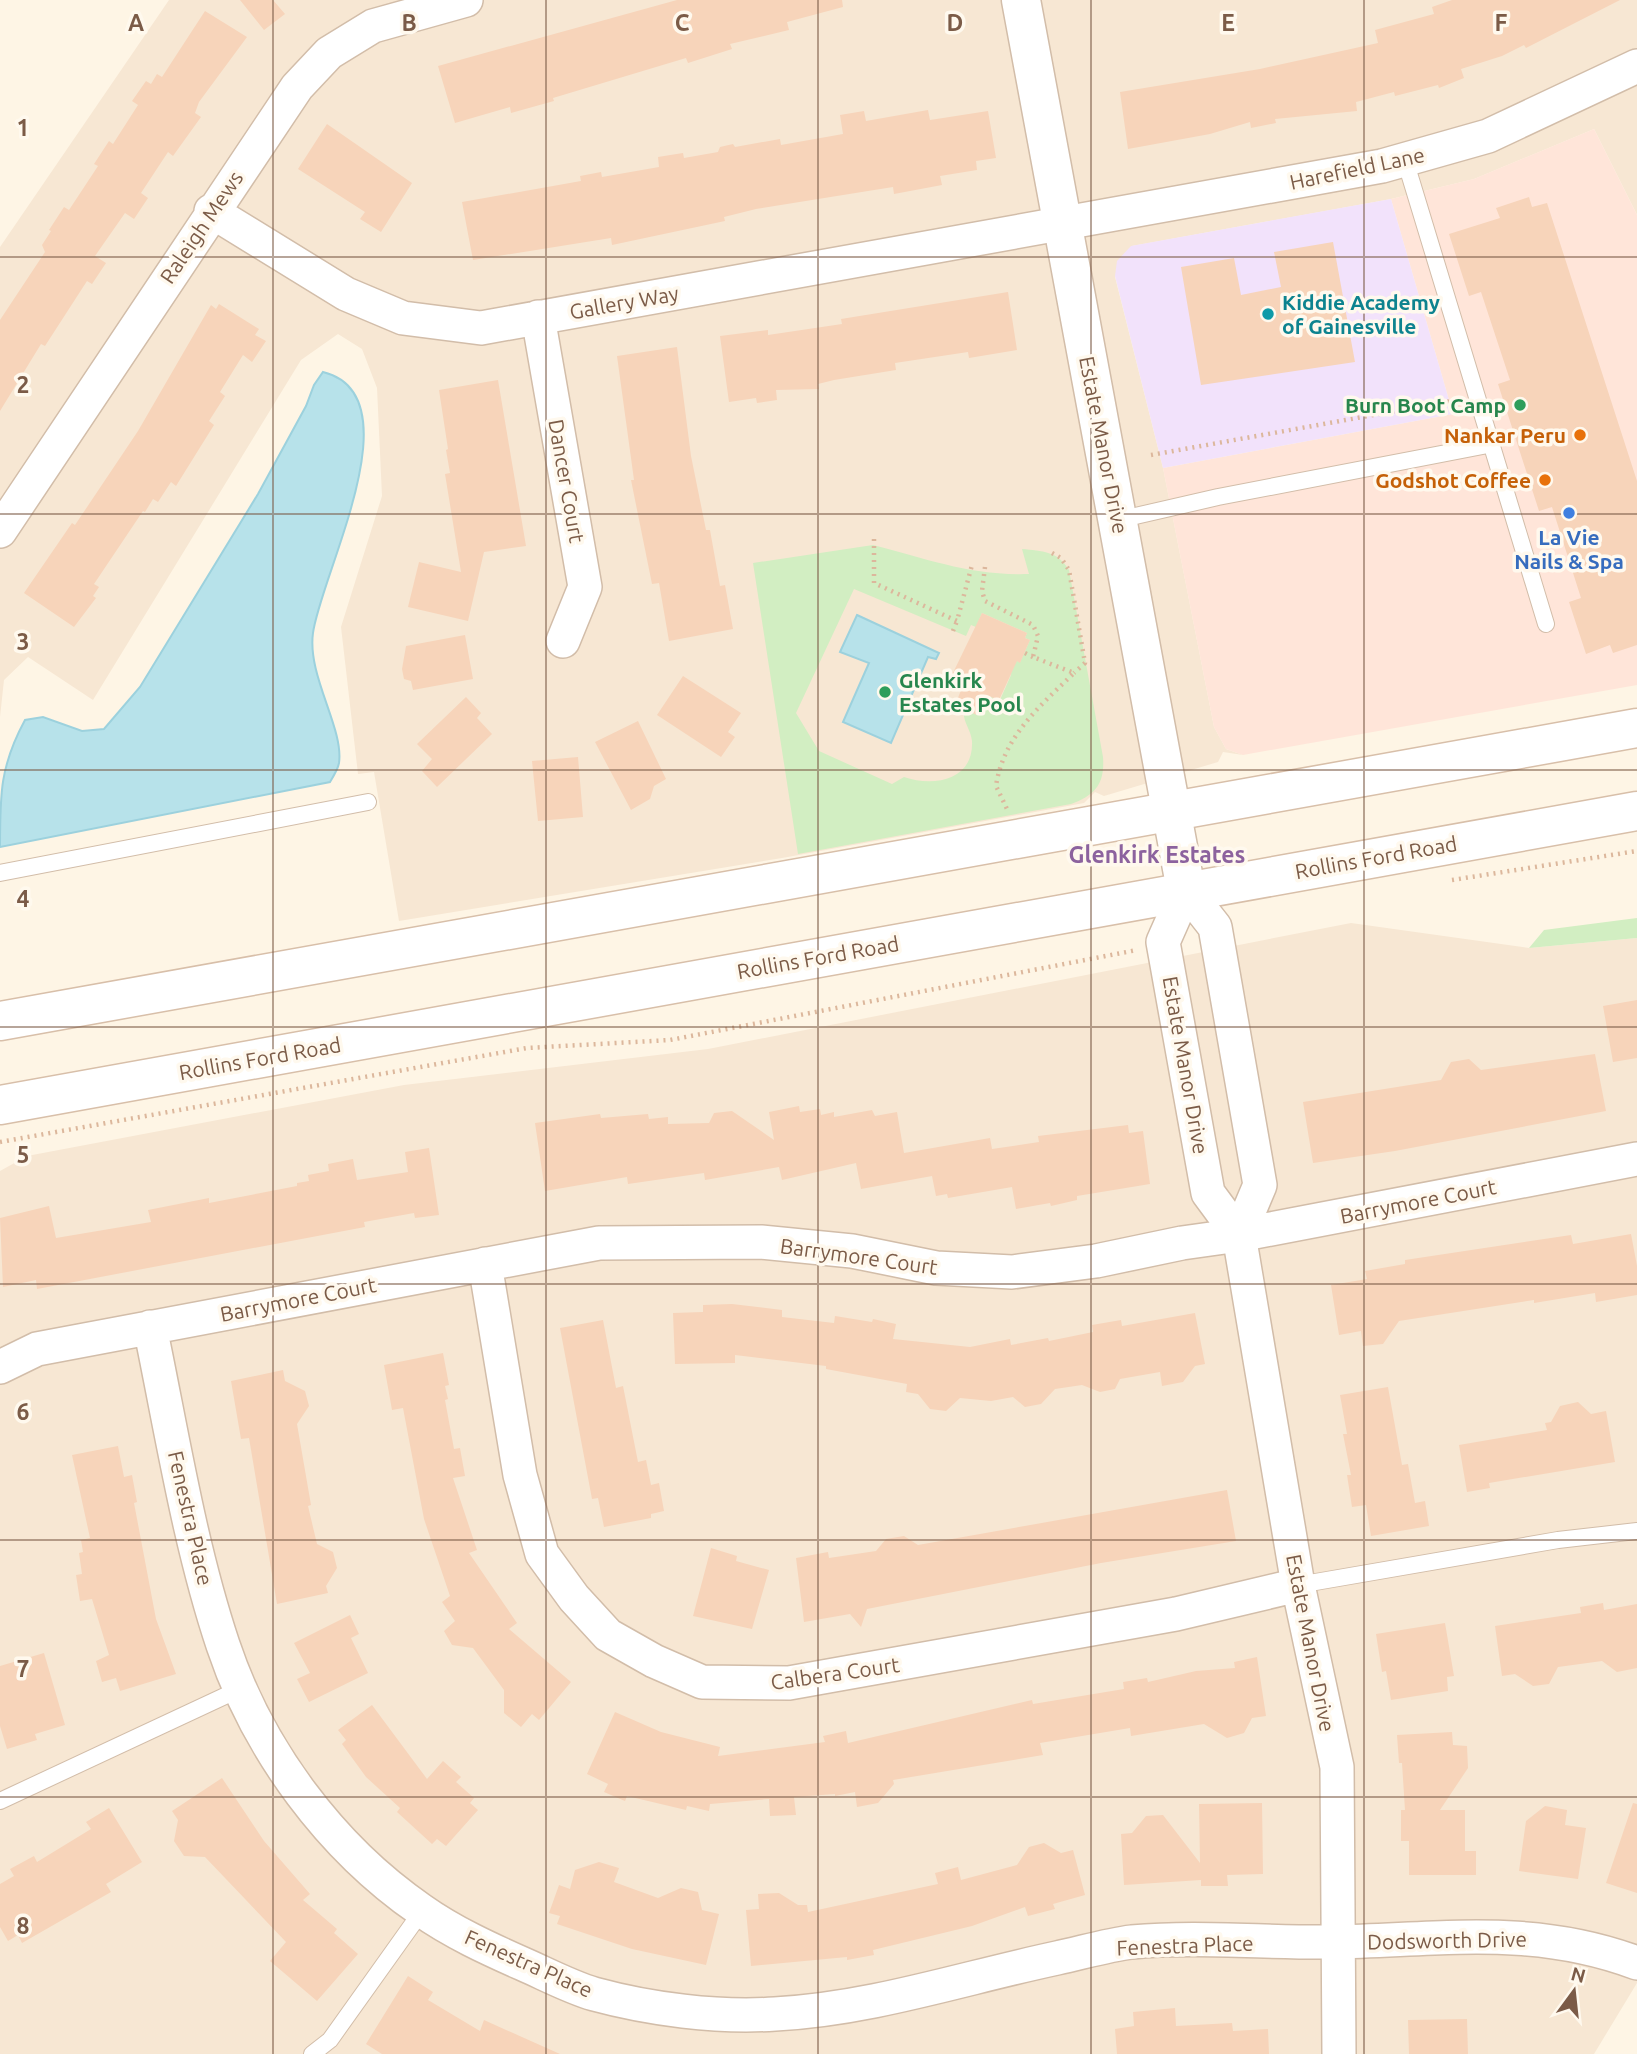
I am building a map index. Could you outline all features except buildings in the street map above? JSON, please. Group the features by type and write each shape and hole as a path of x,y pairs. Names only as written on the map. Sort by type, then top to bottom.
{"main road":[{"name":"Estate Manor Drive","path":"1021,0 1186,890"},
{"path":"0,1021 1637,728"},
{"name":"Rollins Ford Road","path":"0,1105 1637,811"}],"street":[{"name":"Raleigh Mews","path":"0,531 211,211 297,87 329,53 373,26 466,0"},
{"name":"Harefield Lane","path":"1062,224 1405,160 1488,136 1637,66"},
{"name":"Gallery Way","path":"211,211 346,294 402,318 481,328 1062,224"},
{"name":"Dancer Court","path":"538,317 585,587 564,641"},
{"name":"Estate Manor Drive","path":"1239,1236 1260,1185 1215,927 1186,890 1163,942 1208,1193 1239,1236 1298,1585 1337,1767 1339,2054"},
{"name":"Barrymore Court","path":"0,1367 37,1349 599,1243 761,1242 852,1251 936,1268 1012,1272 1096,1261 1182,1242 1239,1236 1637,1159"},
{"name":"Calbera Court","path":"485,1264 520,1475 542,1554 574,1598 608,1635 654,1661 702,1682 789,1684 1176,1614 1298,1585"},
{"name":"Fenestra Place","path":"150,1327 203,1576 225,1650 257,1724 303,1797 360,1859 422,1911 494,1951 590,1993 658,2008 773,2015 879,2001 984,1974 1130,1942 1338,1942"},
{"name":"Dodsworth Drive","path":"1338,1942 1474,1935 1540,1938 1595,1947 1637,1963"}],"lane":[{"path":"1405,160 1546,624"},
{"path":"1118,520 1218,497 1493,444"},
{"path":"0,873 368,802"},
{"path":"1298,1585 1559,1540 1637,1531"},
{"path":"0,1801 242,1688"},
{"path":"312,2054 330,2040 422,1911"}],"path":[{"path":"1151,455 1478,395"},
{"path":"874,539 874,583 957,621"},
{"path":"1009,813 996,786 1005,752 1029,717 1085,663 1069,570 1061,558 1052,553"},
{"path":"953,631 972,565"},
{"path":"985,567 982,591 985,601 1033,625 1038,636 1033,657"},
{"path":"1025,653 1073,673"},
{"path":"1444,881 1637,851"},
{"path":"0,1142 527,1048 670,1040 1109,953 1125,954"}],"shaded area":[{"path":"169,0 1637,0 1637,215 1594,129 1474,179 1391,199 1132,246 1115,277 1163,468 1214,727 1226,749 1243,755 1223,752 1218,762 1104,796 1095,792 1084,803 782,858 399,921 374,772 358,774 341,627 382,496 377,388 362,349 338,334 301,360 93,700 28,657 4,680 0,717 0,247"},
{"path":"1594,129 1637,215 1637,685 1243,755 1226,749 1214,727 1163,468 1453,414 1391,199 1474,179"},
{"path":"1391,199 1453,414 1163,468 1115,276 1117,261 1131,246"},
{"path":"1351,923 1529,948 1637,938 1637,1983 1594,2054 0,2054 0,1171 27,1156 404,1085 708,1049"}],"green space":[{"path":"873,545 931,561 1008,574 1029,574 1022,549 1043,552 1060,559 1069,570 1103,757 1102,774 1097,787 1086,797 1071,804 798,854 753,563","holes":["854,589 966,636 971,625 976,627 982,613 1027,633 1025,638 1030,640 1020,662 1012,659 1011,675 1000,700 986,695 977,715 964,709 964,718 972,741 971,754 959,773 939,781 904,777 892,784 819,751 796,713"]},
{"path":"1637,918 1637,938 1529,948 1544,930"}],"water":[{"path":"323,372 350,387 362,414 363,450 356,490 313,633 315,667 339,749 338,765 330,782 0,847 3,781 11,752 25,720 43,717 82,731 104,729 140,687 258,494"},
{"name":"Glenkirk Estates Pool","path":"857,615 939,653 936,659 928,657 891,743 843,722 869,663 840,652"}],"place":[{"name":"Kiddie Academy of Gainesville","path":"1268,314"},
{"name":"Burn Boot Camp","path":"1520,405"},
{"name":"Nankar Peru","path":"1580,435"},
{"name":"Godshot Coffee","path":"1545,480"},
{"name":"La Vie Nails & Spa","path":"1569,513"},
{"name":"Glenkirk Estates Pool","path":"885,692"}],"district":[{"name":"Glenkirk Estates","path":"1157,854"}]}
